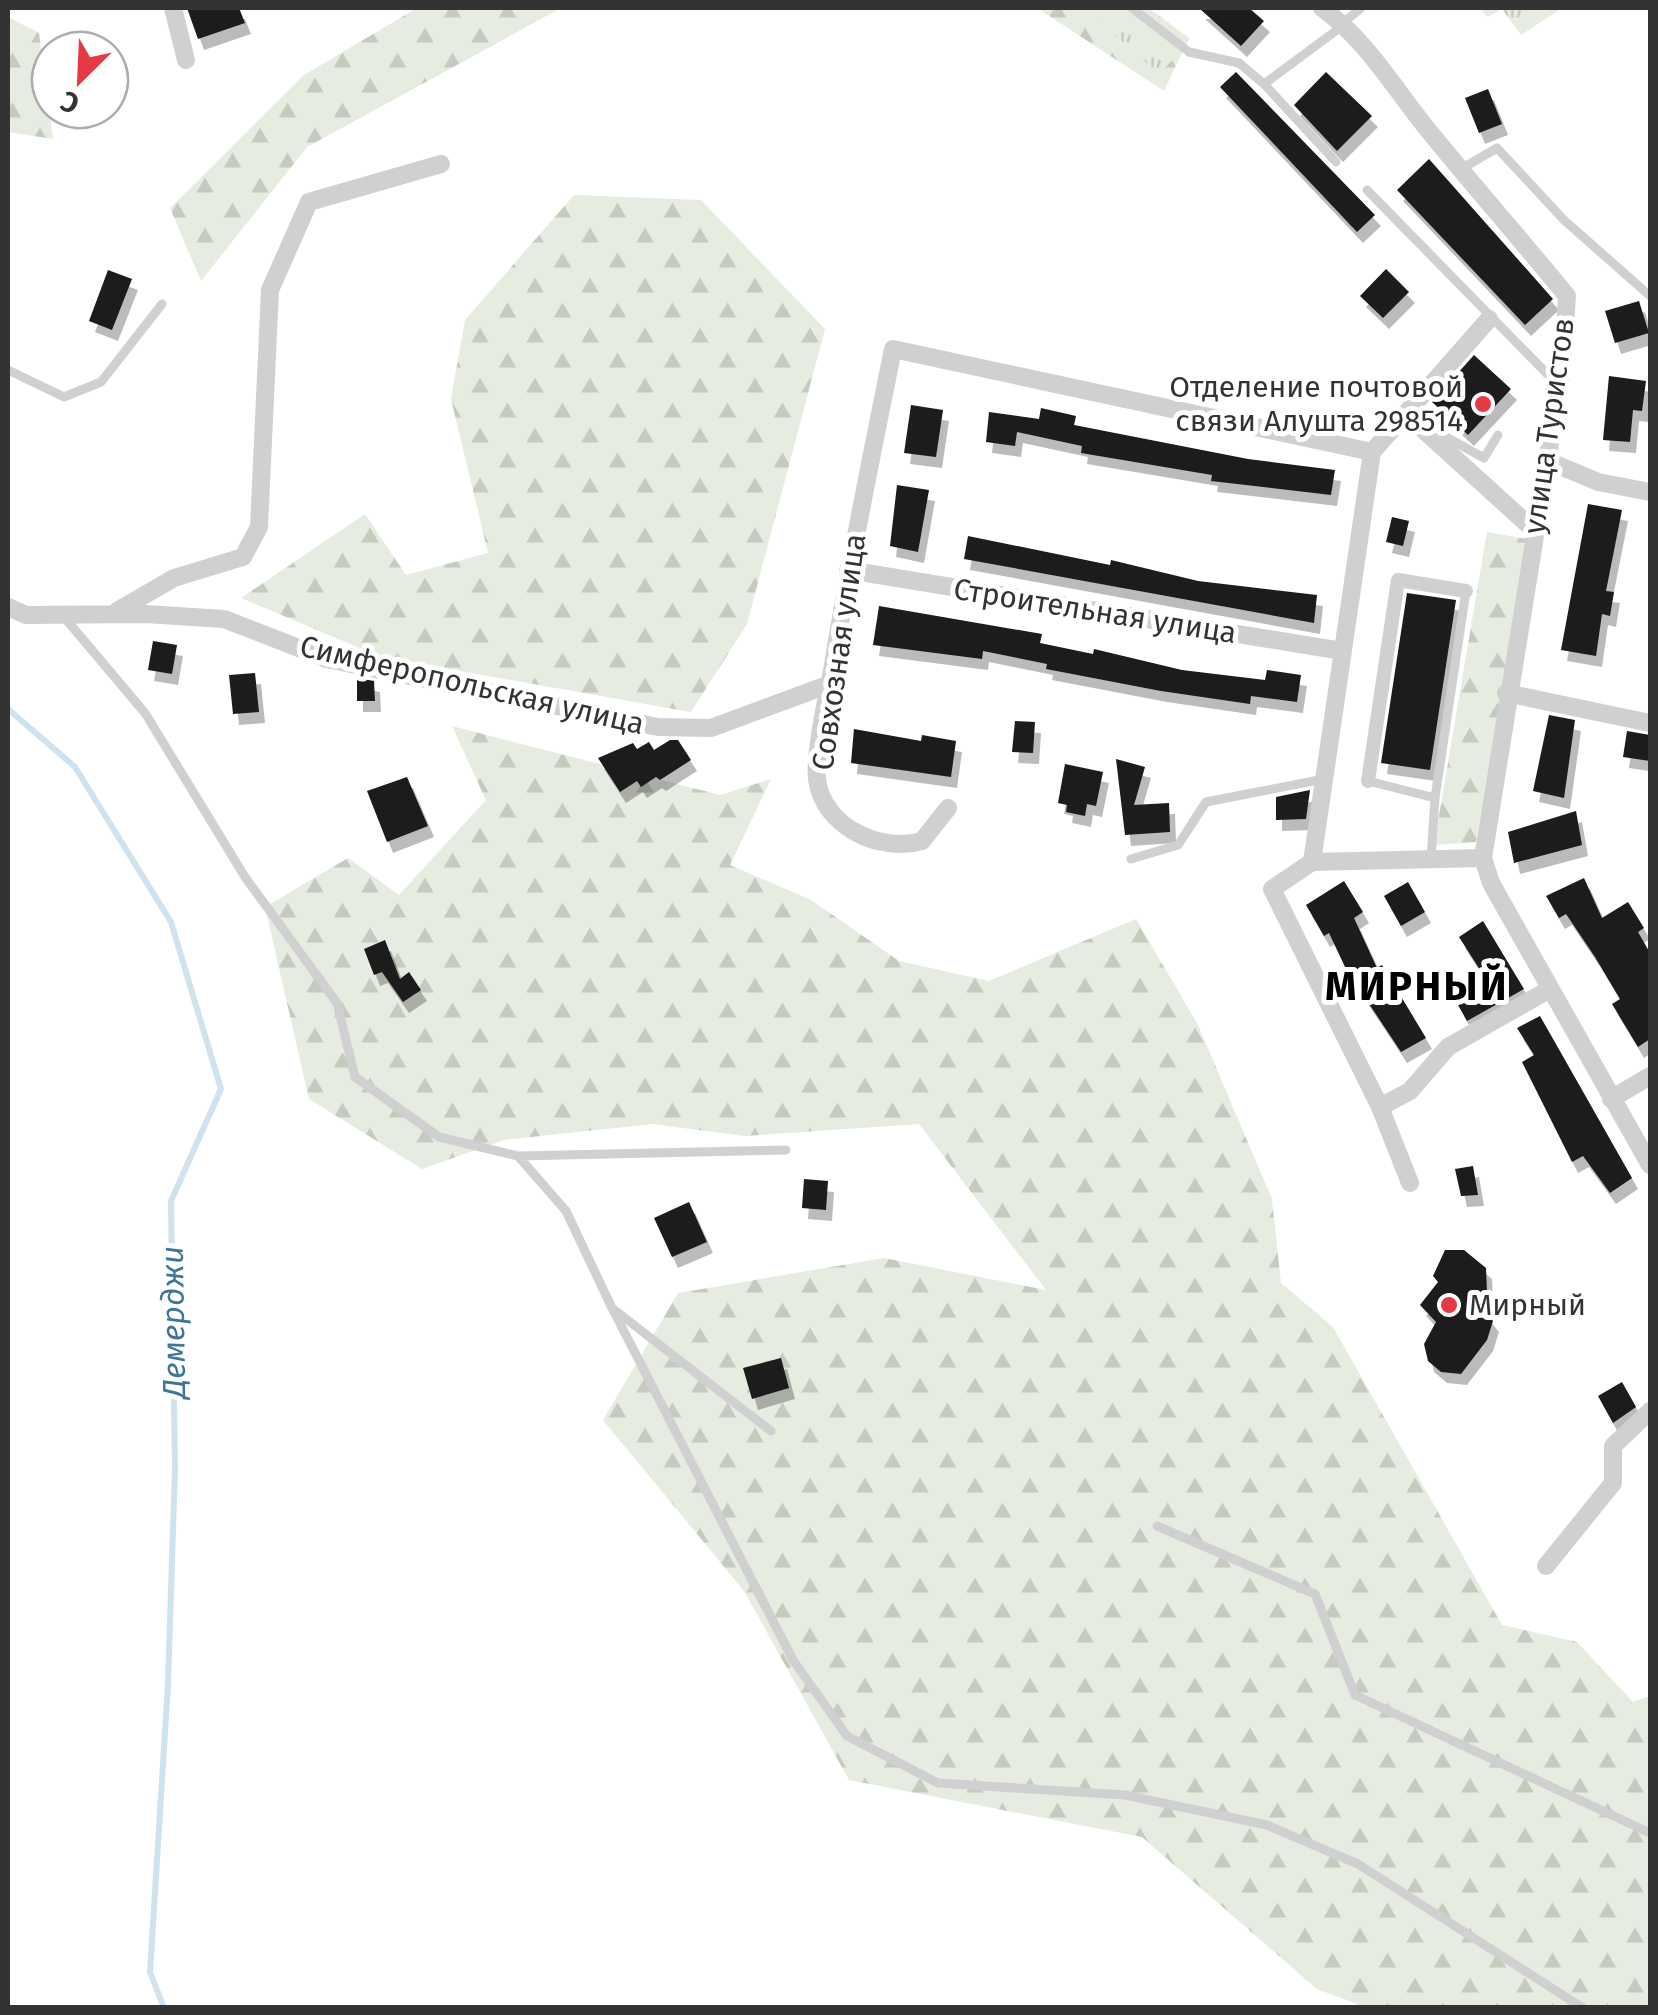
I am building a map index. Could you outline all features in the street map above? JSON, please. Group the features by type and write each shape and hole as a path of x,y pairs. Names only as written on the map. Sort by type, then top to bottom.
{"street":[{"path":"173,8 186,60"},
{"name":"улица Туристов","path":"1322,8 1344,23 1567,296 1559,386 1506,693 1483,858"},
{"name":"Симферопольская улица","path":"112,614 174,578 243,557 259,527 270,290 309,202 441,164"},
{"path":"1312,862 1372,452 1490,319"},
{"name":"Совхозная улица","path":"948,808 922,841 903,846 858,835 841,823 817,779 848,570 893,349 1372,452"},
{"path":"1406,414 1534,530"},
{"path":"1546,460 1598,482 1650,492"},
{"name":"Строительная улица","path":"848,570 1342,653"},
{"path":"1368,781 1398,580 1466,591"},
{"name":"Симферопольская улица","path":"8,608 26,615 224,619 327,659 658,728 710,728 830,684"},
{"path":"1506,693 1650,723"},
{"path":"1410,1183 1380,1107 1272,890 1312,862 1483,858 1491,883 1650,1166"},
{"path":"1380,1107 1410,1091 1448,1047 1550,989"},
{"path":"1610,1099 1650,1076"},
{"path":"1546,1566 1612,1483 1612,1446 1650,1411"}],"lane":[{"path":"1132,8 1188,52 1239,62 1336,162"},
{"path":"1264,84 1361,8"},
{"path":"1460,168 1498,148 1564,220 1650,296"},
{"path":"1367,190 1559,386"},
{"path":"8,370 64,396 101,382 162,304"},
{"path":"1406,414 1484,458 1498,435"},
{"path":"1431,859 1435,798 1466,591"},
{"path":"62,615 145,713 245,878 337,1003 355,1078 439,1137 518,1156 786,1150"},
{"path":"1131,858 1178,846 1206,802 1324,779"},
{"path":"1368,781 1435,798"},
{"path":"518,1156 566,1211 794,1660 847,1736 938,1784 1125,1794 1267,1825 1358,1864 1582,2008"},
{"path":"612,1308 770,1431"},
{"path":"1156,1526 1315,1594 1355,1695 1650,1833"}],"green space":[{"path":"417,8 561,8 307,147 201,281 170,208 304,75"},
{"path":"1037,8 1149,8 1189,38 1164,91"},
{"path":"1106,8 1122,8 1178,54 1159,74 1097,19"},
{"path":"1480,8 1562,8 1521,35 1502,9 1487,17"},
{"path":"8,17 33,30 30,30 30,130 52,130 53,139 8,132"},
{"path":"574,195 701,200 825,329 747,624 691,712 381,657 241,598 365,514 406,575 488,553 451,399 465,320"},
{"path":"1487,532 1528,539 1476,842 1434,845"},
{"path":"452,726 720,795 771,779 730,865 811,900 899,961 989,981 1136,919 1198,1025 1272,1199 1281,1283 1333,1327 1502,1625 1577,1642 1633,1702 1650,1696 1650,2007 1365,2007 1317,1989 1142,1837 849,1780 744,1591 603,1420 678,1293 884,1258 1046,1290 919,1124 745,1136 652,1124 504,1140 422,1169 309,1099 265,907 348,858 399,895 486,800"}],"building":[{"path":"187,8 239,8 245,23 198,39"},
{"path":"1199,8 1249,8 1264,21 1241,46"},
{"path":"1236,72 1375,215 1357,232 1220,87"},
{"path":"1326,72 1372,116 1337,151 1294,105"},
{"path":"1488,89 1502,124 1479,133 1465,98"},
{"path":"1429,159 1553,299 1525,325 1397,190"},
{"path":"1386,269 1409,292 1383,318 1360,296"},
{"path":"108,270 132,279 112,330 89,321"},
{"path":"1639,301 1649,333 1615,343 1605,311"},
{"path":"1474,355 1511,389 1468,435 1432,402"},
{"path":"1609,376 1646,381 1642,411 1633,410 1630,442 1603,440"},
{"path":"911,405 943,410 936,457 904,453"},
{"path":"1041,408 1076,416 1074,425 1248,459 1335,470 1331,495 1211,481 1212,475 1081,453 1082,446 1017,432 1015,446 986,442 989,412 1039,419"},
{"path":"897,485 929,490 918,552 890,546"},
{"path":"1588,504 1622,510 1606,591 1614,592 1610,616 1602,614 1596,656 1561,650"},
{"path":"1392,517 1409,521 1403,546 1386,542"},
{"path":"968,536 1110,565 1111,560 1198,581 1317,595 1314,623 964,559"},
{"path":"1407,593 1456,600 1430,770 1381,763"},
{"path":"879,606 1042,634 1040,643 1093,654 1094,649 1182,670 1265,680 1267,670 1301,675 1297,702 1251,696 1250,704 1161,691 1046,669 1047,664 983,651 982,659 873,645"},
{"path":"153,641 177,645 172,674 148,670"},
{"path":"255,673 259,712 233,714 229,675"},
{"path":"357,678 374,681 375,701 357,701"},
{"path":"1549,715 1575,720 1564,798 1533,791"},
{"path":"1015,721 1035,722 1033,753 1012,752"},
{"path":"854,729 921,741 922,735 956,741 951,777 851,763"},
{"path":"1627,731 1650,735 1650,761 1623,757"},
{"path":"670,740 678,740 691,760 641,787 637,781 620,792 598,758 633,743 637,749 649,742 654,750"},
{"path":"1116,759 1145,767 1134,805 1169,803 1170,832 1125,835"},
{"path":"1065,764 1103,772 1096,806 1087,804 1085,816 1066,812 1067,805 1058,803"},
{"path":"407,777 428,826 387,842 367,791"},
{"path":"1310,790 1306,819 1276,820 1276,797"},
{"path":"1576,811 1582,845 1514,863 1508,832"},
{"path":"1584,878 1602,918 1628,902 1644,928 1638,932 1650,953 1650,1039 1638,1047 1612,1004 1620,999 1595,957 1566,914 1559,918 1546,896"},
{"path":"1344,881 1363,912 1354,918 1377,968 1382,965 1426,1038 1401,1052 1346,969 1329,933 1324,936 1306,905"},
{"path":"1408,882 1425,912 1401,926 1384,896"},
{"path":"1483,921 1524,989 1467,1021 1458,1005 1491,987 1459,937"},
{"path":"385,940 400,979 409,972 421,990 403,1002 382,972 374,975 364,949"},
{"path":"1540,1016 1632,1178 1610,1193 1583,1156 1572,1162 1522,1062 1534,1055 1517,1028"},
{"path":"1473,1166 1478,1195 1461,1196 1455,1169"},
{"path":"804,1179 828,1181 826,1210 802,1208"},
{"path":"689,1202 707,1242 672,1257 654,1218"},
{"path":"1445,1250 1464,1250 1486,1268 1487,1292 1480,1305 1493,1321 1487,1340 1461,1374 1441,1372 1428,1361 1424,1344 1436,1322 1420,1305 1438,1282 1433,1276"},
{"path":"781,1358 789,1388 752,1399 743,1368"},
{"path":"1622,1382 1636,1407 1613,1423 1598,1396"}],"waterway":[{"name":"Демерджи","path":"8,709 75,767 171,922 221,1089 171,1201 175,1468 168,1684 150,1972 164,2008"}],"place":[{"name":"Отделение почтовой связи Алушта 298514","path":"1483,404"},
{"name":"Мирный","path":"1449,1305"}],"district":[{"name":"МИРНЫЙ","path":"1417,987"}]}
